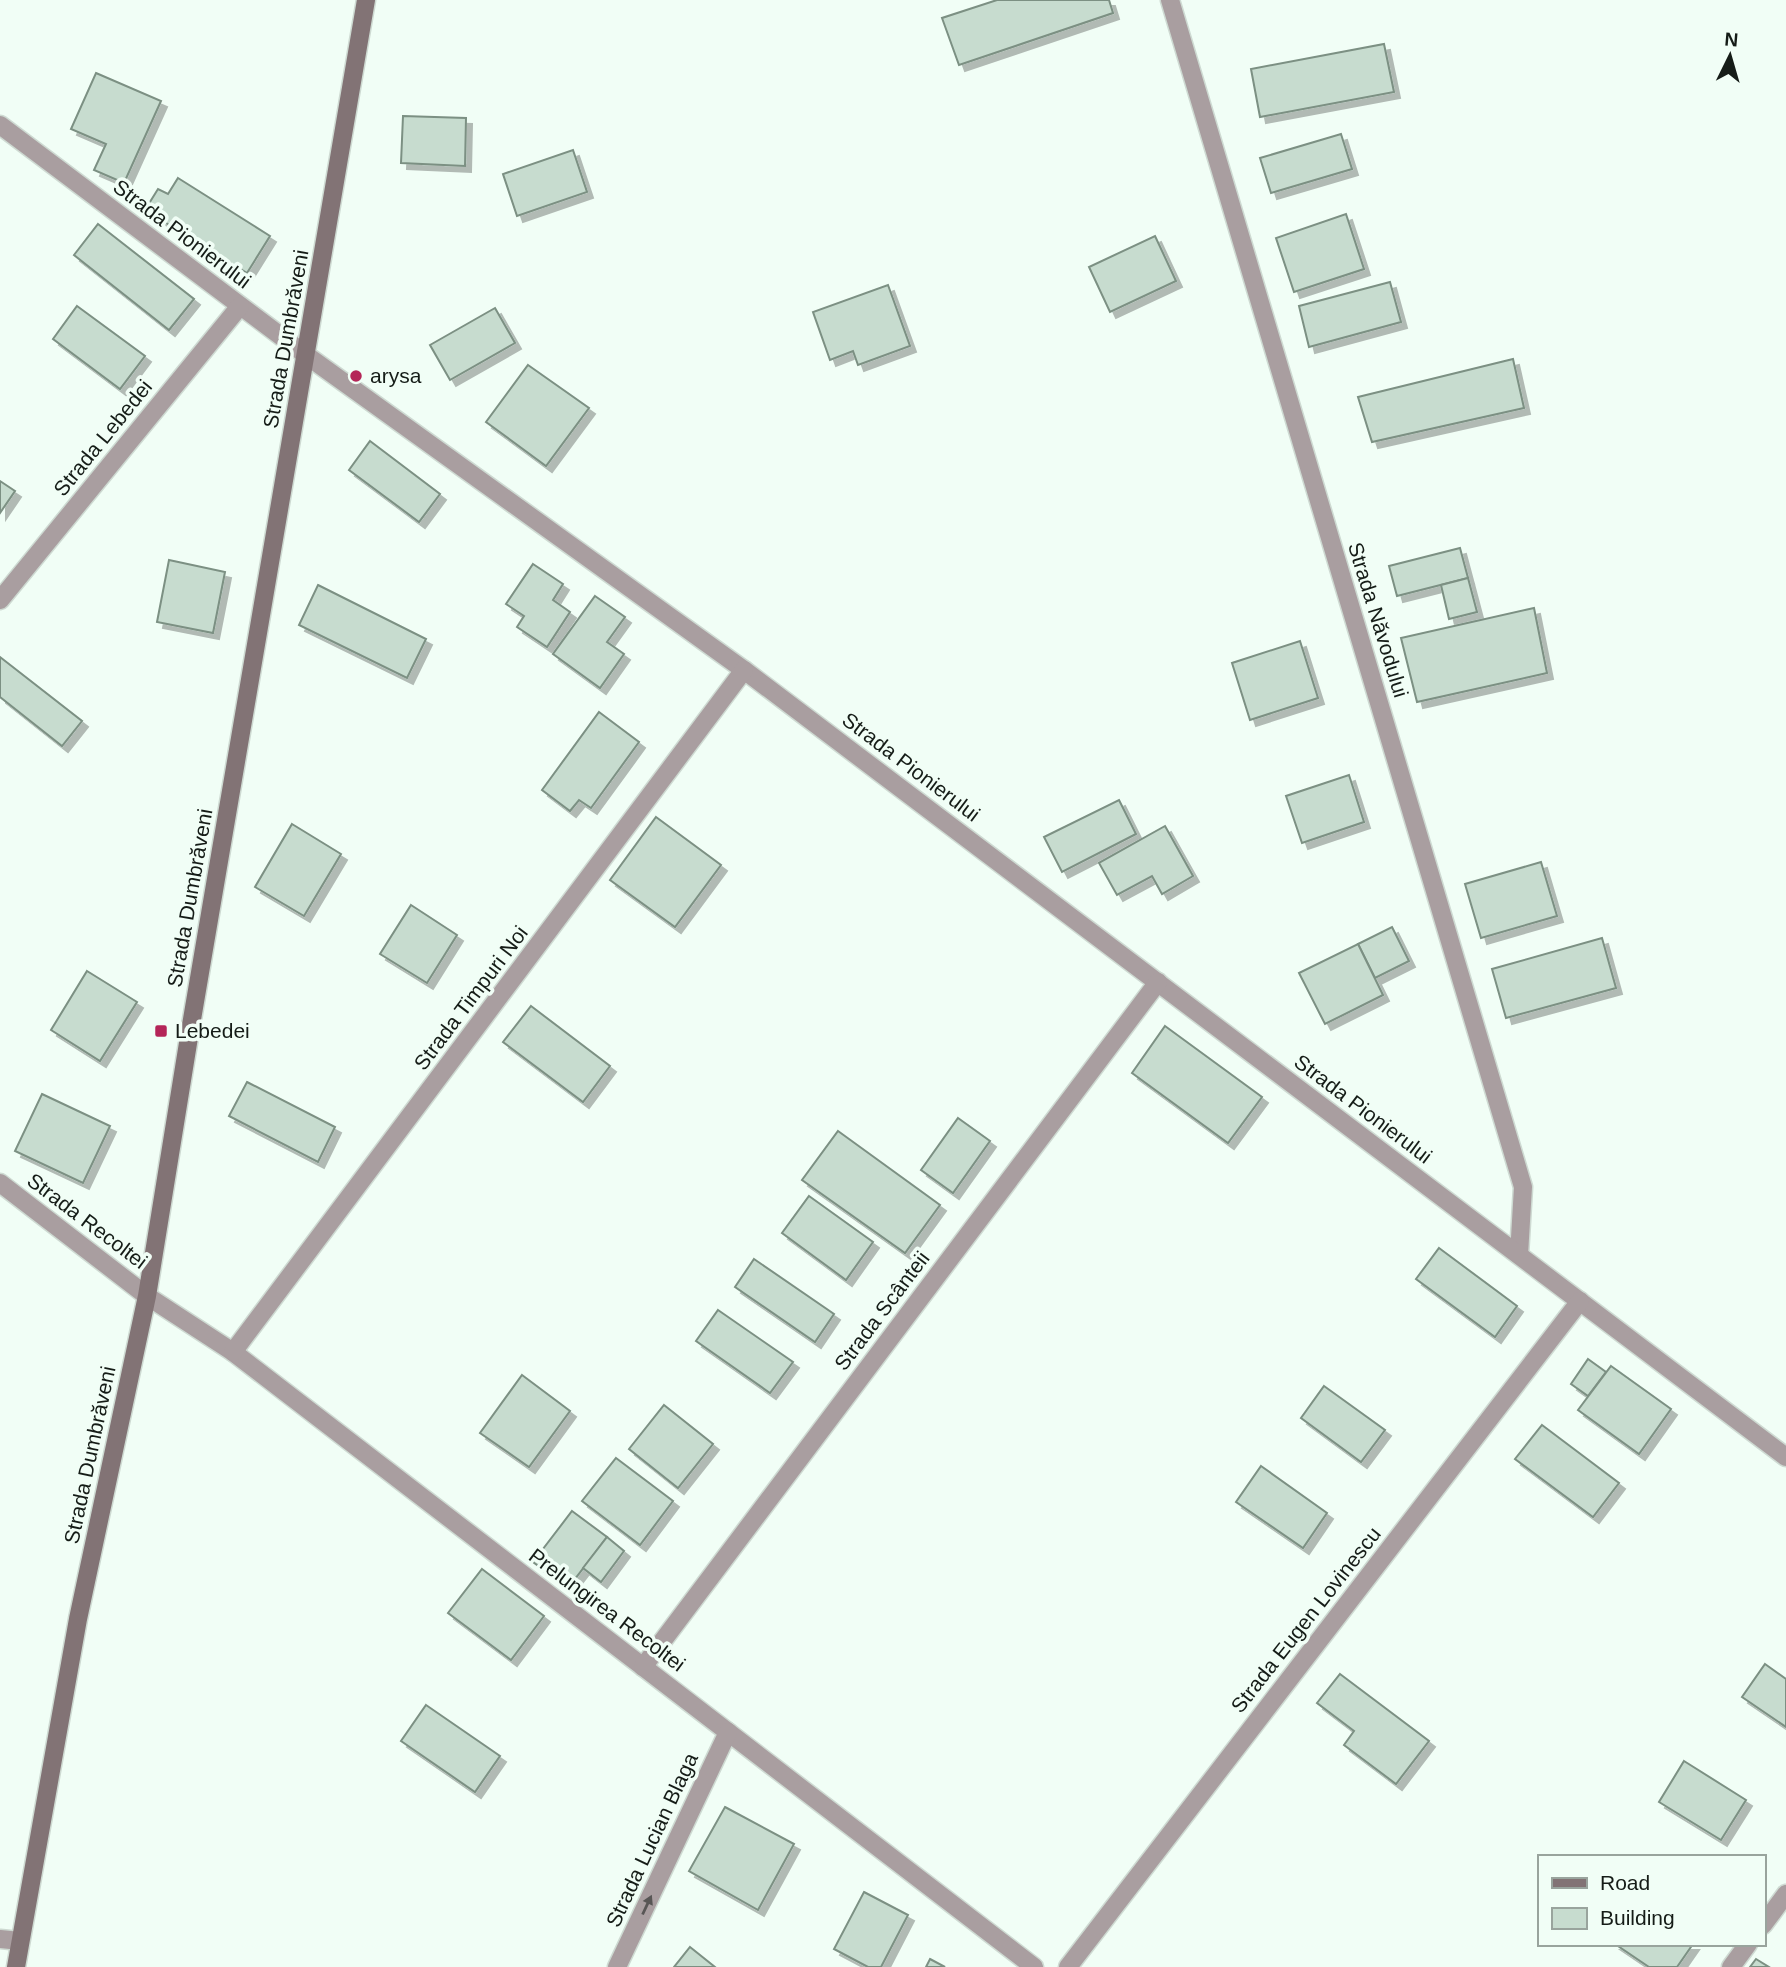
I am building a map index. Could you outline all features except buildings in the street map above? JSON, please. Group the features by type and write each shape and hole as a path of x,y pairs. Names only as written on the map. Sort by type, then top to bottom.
{"street":[{"name":"Strada Dumbrăveni","path":"16,1967 78,1619 147,1296 366,0"},
{"name":"Strada Năvodului","path":"1170,0 1523,1187 1519,1255"},
{"name":"Strada Pionierului","path":"0,125 306,355 744,670 1786,1457"},
{"name":"Strada Lebedei","path":"0,600 240,306"},
{"name":"Strada Timpuri Noi","path":"233,1352 744,670"},
{"name":"Strada Scânteii","path":"643,1667 1158,982"},
{"name":"Strada Recoltei","path":"0,1183 147,1296"},
{"name":"Prelungirea Recoltei","path":"147,1296 233,1352 1034,1967"},
{"name":"Strada Eugen Lovinescu","path":"1068,1967 1580,1301"},
{"name":"Strada Lucian Blaga","path":"617,1967 728,1732"},
{"path":"1765,1921 1786,1894"},
{"path":"0,1939 20,1941"},
{"path":"1731,1967 1747,1946"}],"place":[{"name":"arysa","path":"356,376"},
{"name":"Lebedei","path":"161,1031"}]}
